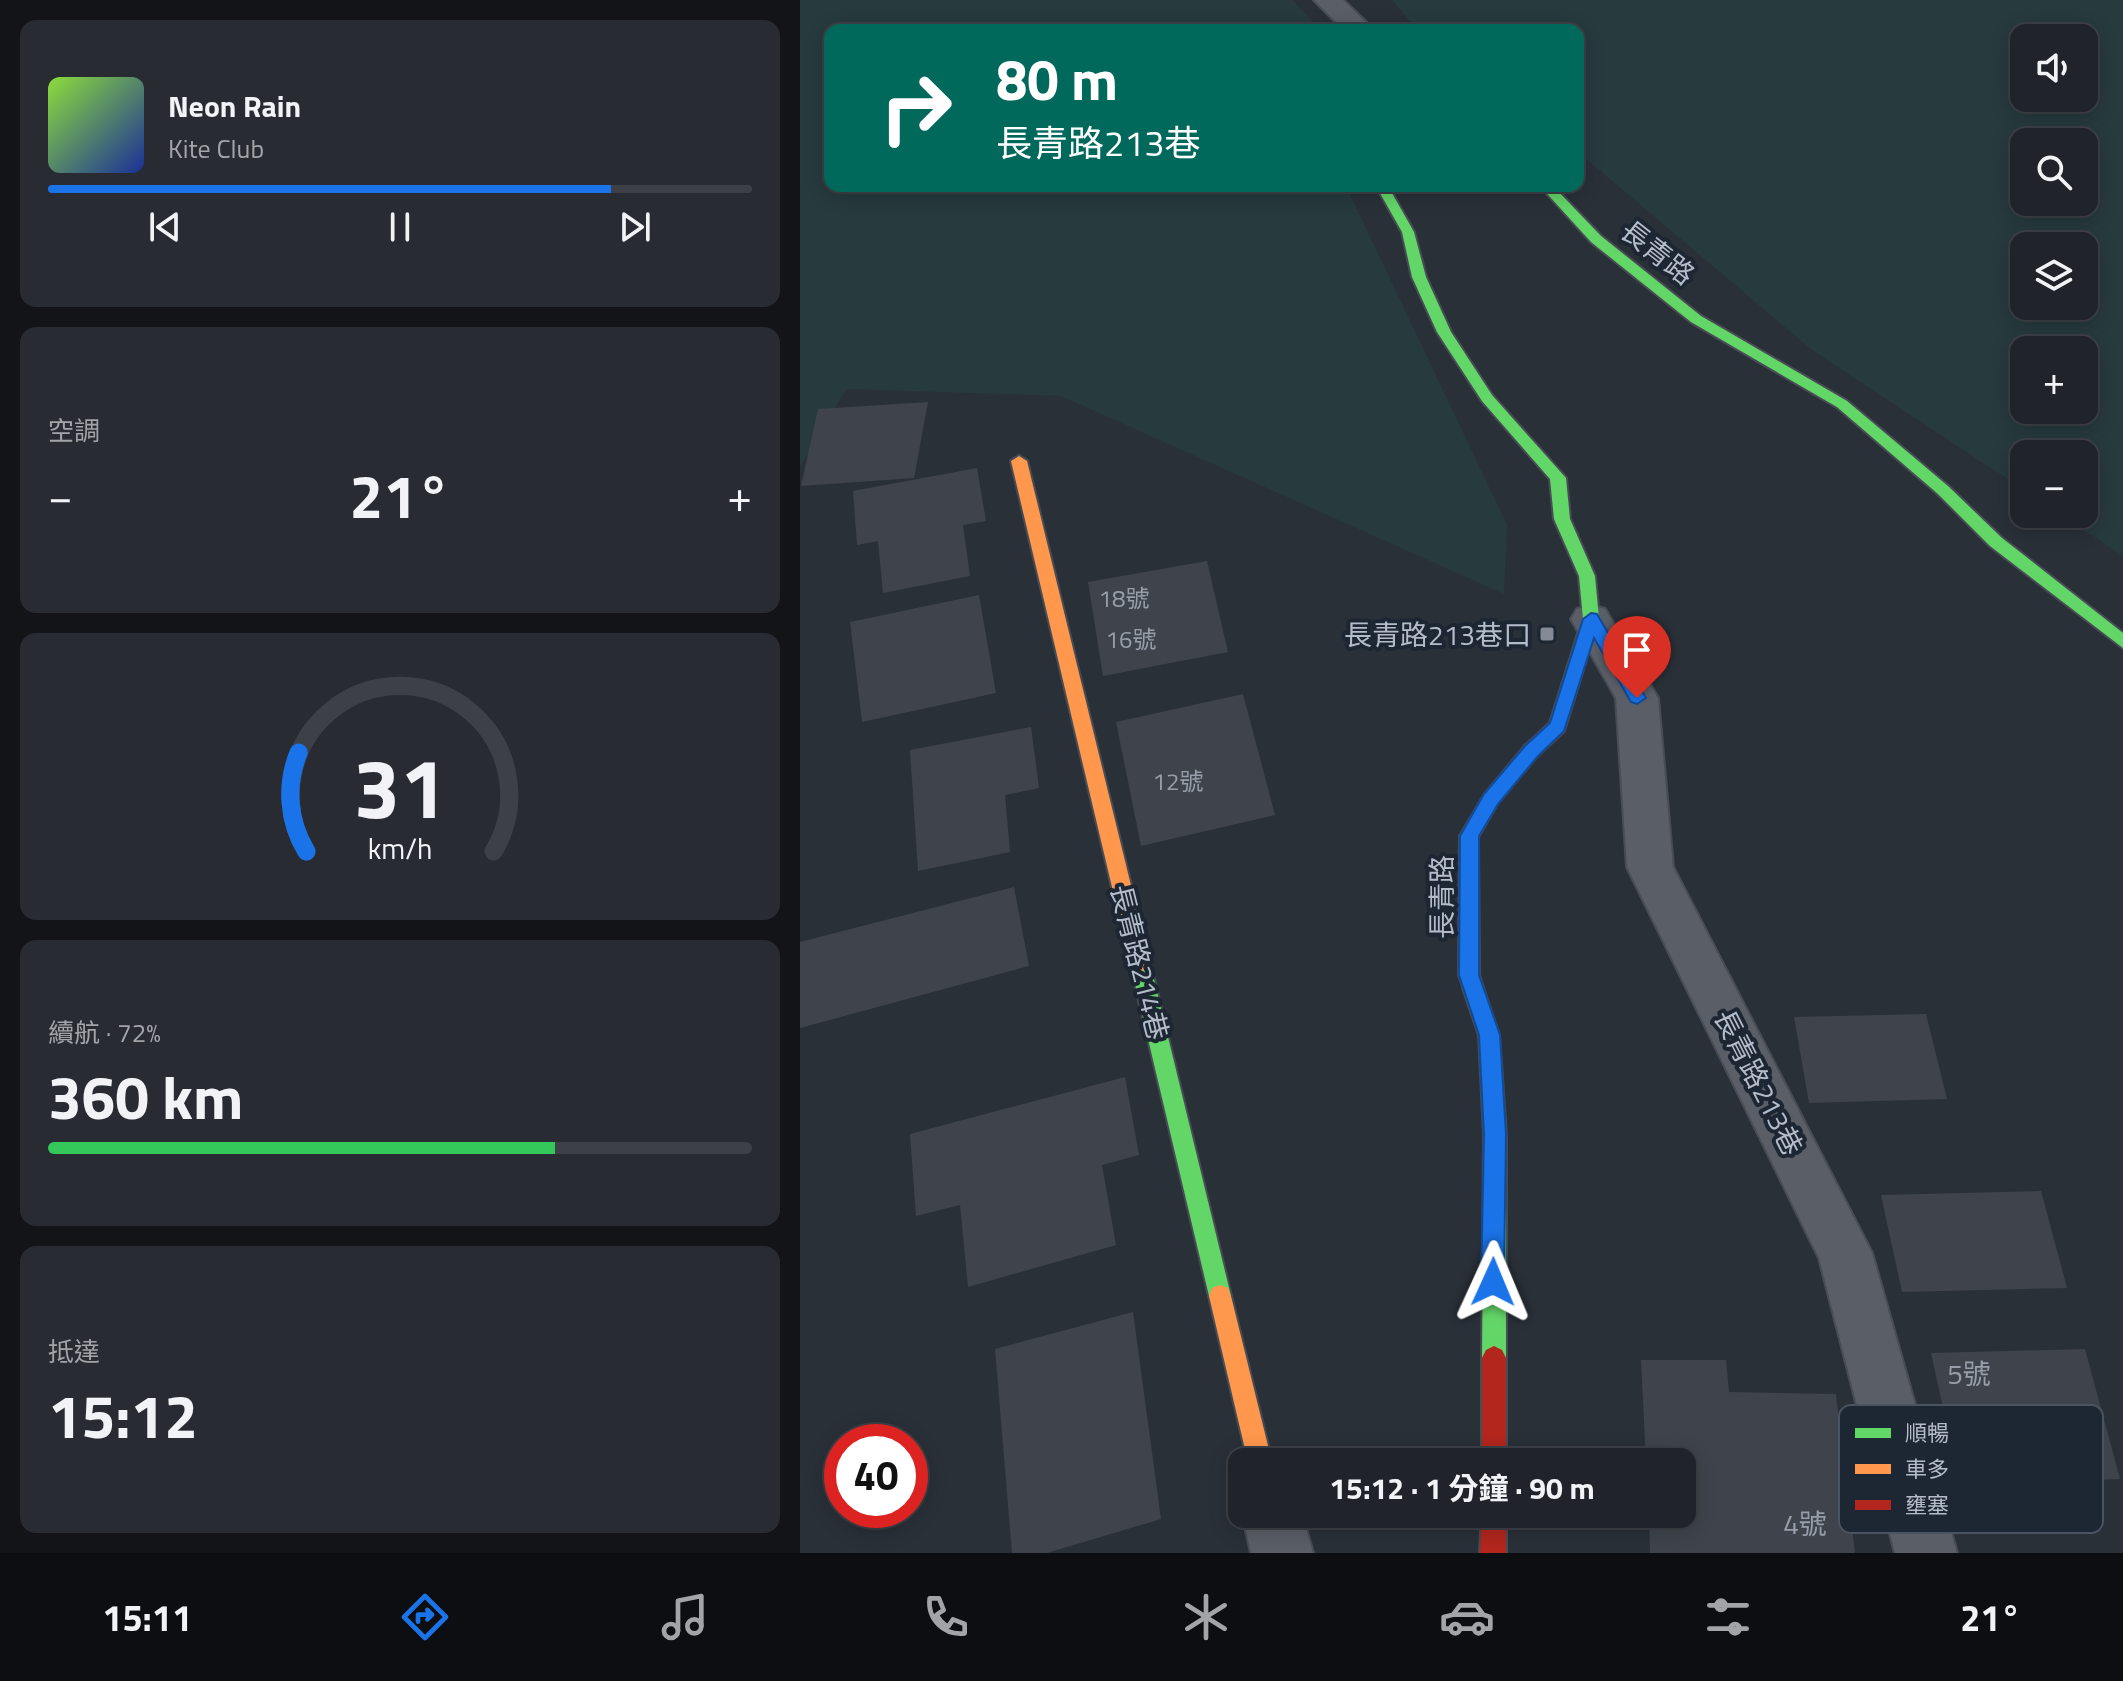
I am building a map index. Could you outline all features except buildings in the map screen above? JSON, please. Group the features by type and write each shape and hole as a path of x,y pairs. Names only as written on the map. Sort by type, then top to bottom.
{"street":[{"path":"1327,0 1353,24"},
{"name":"長青路","path":"1385,192 1408,232 1419,277 1444,332 1487,398 1558,478 1562,519 1587,576 1591,619 1558,726 1531,751 1491,799 1469,836 1469,975 1489,1035 1495,1135 1494,1448"},
{"name":"長青路","path":"1552,192 1596,239 1696,319 1842,404 1943,490 1996,542 2123,642"},
{"name":"長青路214巷","path":"1019,461 1257,1448"},
{"name":"長青路213巷","path":"1591,619 1637,698 1650,867 1845,1253 1886,1405"},
{"path":"1276,1528 1282,1553"},
{"path":"1493,1553 1494,1528"},
{"name":"長青路213巷","path":"1921,1533 1926,1553"}],"green space":[{"path":"800,0 1292,0 1315,24 824,24 824,192 1349,192 1507,525 1504,594 1061,396 846,389 800,467"},
{"path":"1392,0 2123,0 2123,556 2081,528 2098,528 2098,440 2010,440 2010,481 1812,350 1584,157 1584,24 1412,24"}],"traffic: fast":[{"path":"1385,192 1408,232 1419,277 1444,332 1487,398 1558,478 1562,519 1587,576 1591,619 1585,637"},
{"path":"1552,192 1596,239 1696,319 1842,404 1943,490 1996,542 2123,642"},
{"path":"1140,963 1220,1296"},
{"path":"1473,988 1489,1035 1495,1135 1494,1358"}],"traffic: slow":[{"path":"1019,461 1140,963"},
{"path":"1220,1296 1257,1448"}],"traffic: jam":[{"path":"1473,988 1469,975 1469,836 1491,799 1531,751 1558,726 1585,637"},
{"path":"1494,1358 1494,1448"},
{"path":"1493,1553 1494,1528"}],"place":[{"name":"長青路213巷口","path":"1547,634"}],"route":[{"path":"1493,1282 1495,1135 1489,1035 1469,975 1469,836 1491,799 1531,751 1558,726 1591,619 1637,698"}]}
